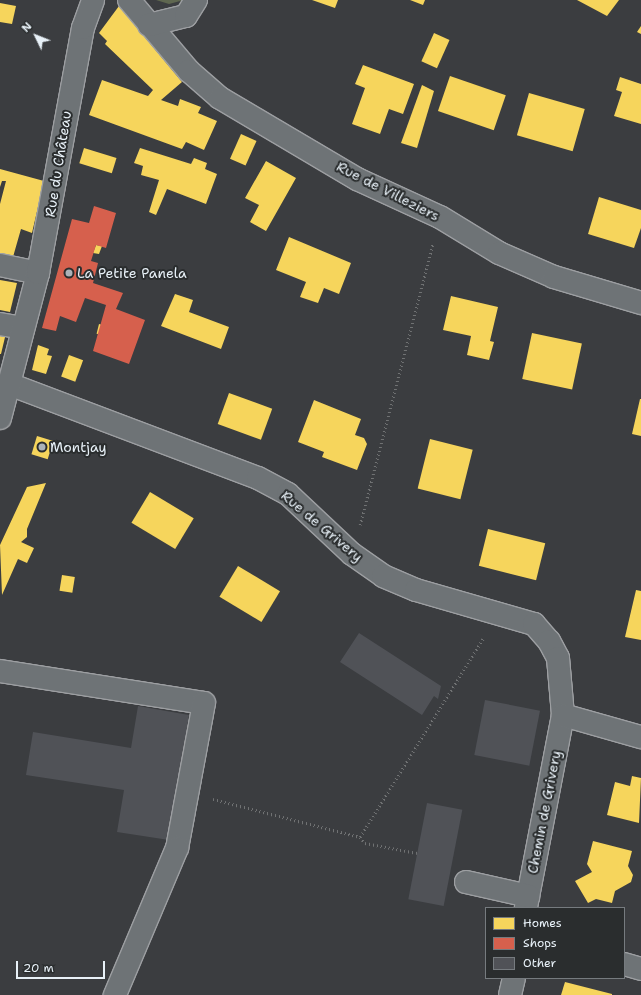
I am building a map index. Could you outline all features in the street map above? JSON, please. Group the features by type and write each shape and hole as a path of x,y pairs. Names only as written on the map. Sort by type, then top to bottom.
{"street":[{"name":"Rue du Château","path":"0,418 38,273 80,43 93,0"},
{"name":"Rue de Villeziers","path":"129,0 189,72 220,98 357,179 440,217 499,253 554,277 641,303"},
{"path":"149,25 186,16 196,0"},
{"path":"0,265 38,273"},
{"path":"0,324 23,328"},
{"name":"Rue de Grivery","path":"10,384 258,478 288,494 352,554 383,576 416,590 534,624 549,640 558,658 563,715"},
{"path":"0,671 204,703 177,848 115,995"},
{"path":"563,715 641,737"},
{"name":"Chemin de Grivery","path":"527,902 563,715"},
{"path":"466,882 527,902"},
{"path":"625,964 641,969"},
{"path":"510,995 514,979"}],"path":[{"path":"352,554 440,217"},
{"path":"360,837 485,635 491,612"},
{"path":"188,793 360,837 365,843 417,853"}],"green space":[{"path":"156,0 184,0 169,4"}],"building: Homes":[{"path":"312,0 338,0 335,8"},
{"path":"410,0 425,0 423,5"},
{"path":"577,0 619,0 607,16"},
{"path":"0,3 16,6 12,24 0,22"},
{"path":"119,6 182,82 161,100 178,106 180,99 201,107 198,113 217,121 204,150 186,142 182,149 89,115 102,80 148,96 153,90 105,44 107,41 99,33"},
{"path":"641,26 641,34 637,32"},
{"path":"434,33 450,40 437,68 421,61"},
{"path":"363,65 414,84 403,114 389,109 380,134 352,124 365,88 355,84"},
{"path":"450,76 506,95 494,130 438,111"},
{"path":"620,77 641,84 641,124 614,116 622,92 616,90"},
{"path":"422,85 434,91 417,148 401,143"},
{"path":"529,93 585,109 573,151 517,135"},
{"path":"241,134 257,141 246,166 230,159"},
{"path":"84,148 117,158 112,173 79,163"},
{"path":"140,148 191,164 194,158 207,163 205,169 217,174 206,204 167,189 156,215 149,212 159,180 141,175 143,166 134,163"},
{"path":"266,161 296,178 266,231 250,222 259,205 245,198"},
{"path":"0,169 44,181 32,233 21,229 13,257 0,254 0,204 6,181 2,181 0,187"},
{"path":"599,197 641,210 641,228 634,248 588,234"},
{"path":"289,237 351,263 339,294 324,288 318,303 300,297 306,282 276,270"},
{"path":"96,245 102,246 99,254 93,253"},
{"path":"0,280 17,283 10,312 0,310"},
{"path":"175,294 193,300 189,312 229,327 221,349 161,326"},
{"path":"451,296 498,307 490,341 494,342 489,360 467,355 471,336 443,330"},
{"path":"99,324 103,325 100,335 97,334"},
{"path":"0,332 6,333 1,354 0,354"},
{"path":"532,333 582,344 572,390 522,379"},
{"path":"38,345 49,349 47,355 52,356 46,374 32,370"},
{"path":"69,355 83,360 75,382 61,377"},
{"path":"229,393 272,409 261,440 218,424"},
{"path":"641,399 641,436 632,434"},
{"path":"314,400 361,419 355,435 364,438 367,444 357,470 322,457 324,452 298,442"},
{"name":"Montjay","path":"37,436 53,441 48,459 31,454"},
{"path":"430,439 473,450 460,499 418,488"},
{"path":"46,483 27,529 27,537 21,542 34,548 27,563 18,559 2,595 0,545 27,487"},
{"path":"150,492 194,518 175,549 131,523"},
{"path":"488,529 545,543 536,580 479,566"},
{"path":"238,566 280,591 261,622 219,597"},
{"path":"62,575 75,577 72,593 59,591"},
{"path":"636,590 641,591 641,640 625,637"},
{"path":"632,776 641,778 639,823 607,815 615,782 630,786"},
{"path":"593,841 632,851 628,866 633,875 631,882 615,891 612,903 596,899 588,903 575,881 592,872 587,864"},
{"path":"565,982 612,994 612,995 561,995"}],"building: Shops":[{"path":"94,206 116,213 106,248 96,245 91,261 98,263 93,283 123,293 116,309 145,320 129,364 93,351 106,305 85,298 76,322 60,316 56,331 42,328 72,219 89,223"}],"building: Other":[{"path":"359,633 441,686 438,699 434,696 422,715 340,662"},
{"path":"485,700 540,711 529,766 474,755"},
{"path":"138,706 189,715 169,840 117,832 124,790 26,775 33,732 131,748"},
{"path":"427,803 462,810 444,906 408,899"}],"place":[{"name":"La Petite Panela","path":"69,273"},
{"name":"Montjay","path":"42,447"}]}
